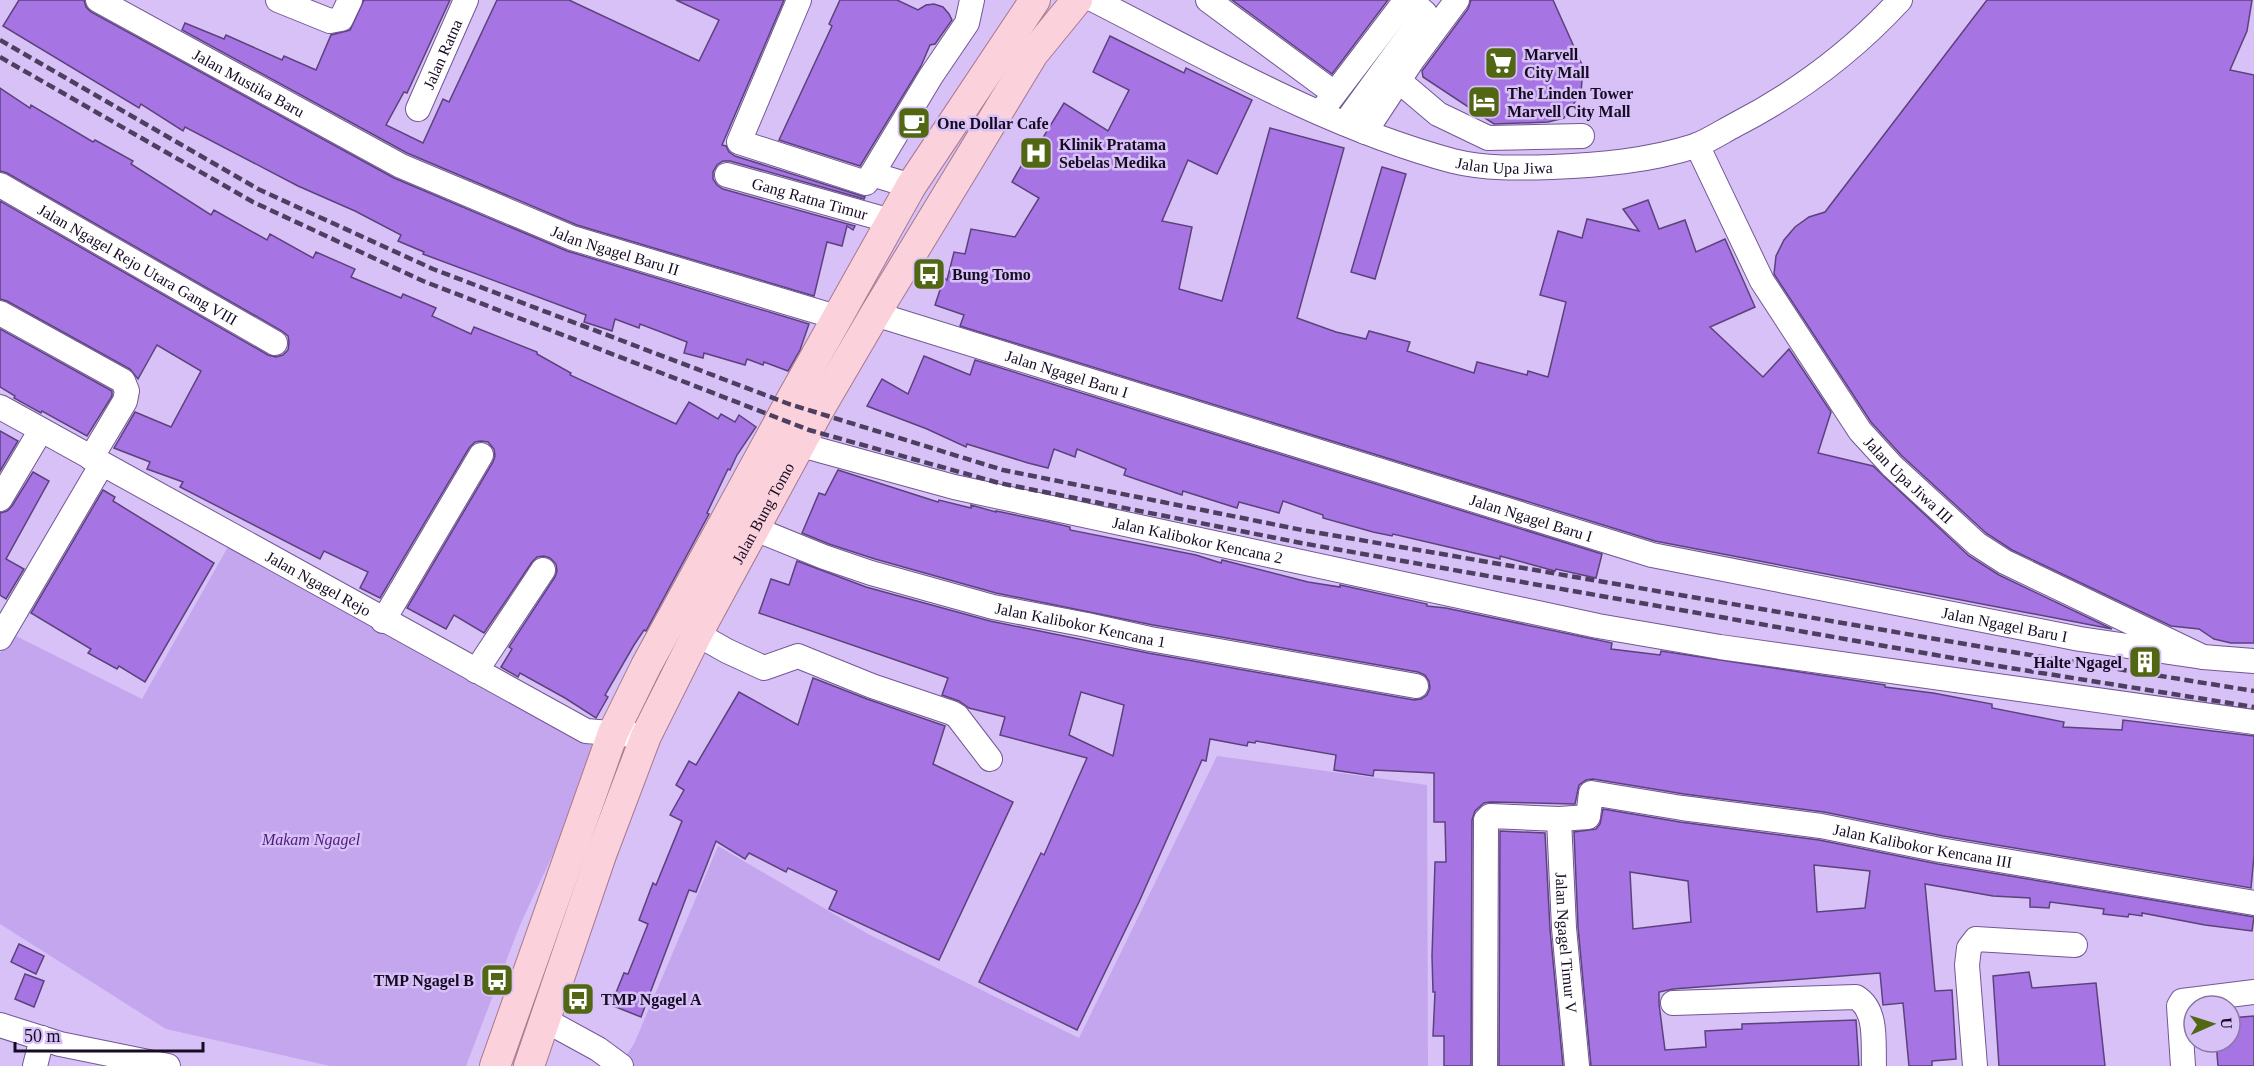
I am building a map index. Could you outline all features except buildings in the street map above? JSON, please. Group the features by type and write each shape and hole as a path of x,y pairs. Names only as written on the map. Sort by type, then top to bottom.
{"main road":[{"name":"Jalan Bung Tomo","path":"495,1066 613,733 646,666 836,317 911,186 1035,0"},
{"name":"Jalan Bung Tomo","path":"529,1066 646,736 697,634 817,413 875,314 1033,54 1077,0"}],"street":[{"name":"Jalan Mustika Baru","path":"98,0 401,166"},
{"path":"278,0 330,21 341,19 350,0"},
{"name":"Jalan Ratna","path":"418,109 465,0"},
{"path":"799,0 739,142 866,183 931,76 967,23 972,0"},
{"name":"Jalan Upa Jiwa","path":"1094,0 1320,113 1453,161 1477,166 1508,168 1593,166 1645,159 1697,145 1763,111 1799,88 1868,33 1900,0"},
{"path":"1208,0 1334,93"},
{"path":"1320,113 1408,0 1425,13 1355,127"},
{"path":"1355,127 1399,81 1458,0"},
{"path":"1399,81 1438,114 1488,138 1582,136"},
{"name":"Jalan Upa Jiwa III","path":"1697,145 1762,281 1860,431 1892,466 1990,554 2145,631 2203,657 2254,660"},
{"name":"Jalan Ngagel Baru II","path":"401,166 572,238 836,317"},
{"path":"872,174 911,186"},
{"name":"Gang Ratna Timur","path":"727,175 891,221"},
{"name":"Jalan Ngagel Rejo Utara Gang VIII","path":"0,185 275,343"},
{"path":"0,313 123,381 127,391 125,401 97,461 0,639"},
{"name":"Jalan Ngagel Baru I","path":"875,314 1652,555 2080,639 2203,657"},
{"name":"Jalan Ngagel Rejo","path":"0,407 221,528 383,621 586,731 646,736"},
{"path":"0,499 41,430"},
{"name":"Jalan Kalibokor Kencana 2","path":"801,445 954,488 1598,626 1720,647 2254,722"},
{"path":"383,621 481,455"},
{"name":"Jalan Kalibokor Kencana 1","path":"755,529 824,557 872,573 993,607 1150,639 1416,686"},
{"path":"476,671 543,570"},
{"path":"697,634 764,668 798,656 872,686 951,713 957,716 990,759"},
{"name":"Jalan Kalibokor Kencana III","path":"1559,819 1588,817 1590,794 1821,826 1940,850 2254,903"},
{"path":"1485,1066 1486,820 1490,816 1559,819"},
{"name":"Jalan Ngagel Timur V","path":"1559,819 1564,928 1576,1066"},
{"path":"1975,1066 1967,965 1969,948 1976,939 2075,945"},
{"path":"2183,1066 2180,1006 2182,1001 2254,992"},
{"path":"1673,1003 1856,997 1865,1005 1871,1018 1874,1066"},
{"path":"545,1020 594,1058 621,1066"},
{"path":"0,1025 134,1063 168,1066"},
{"path":"35,1066 42,1038"}],"green space":[{"name":"Makam Ngagel","path":"229,545 601,751 520,925 466,1066 330,1066 166,1029 0,924 0,653 12,634 142,699"},
{"path":"1217,756 1427,785 1428,1066 619,1066 634,1044 718,846 868,934 1079,1038"}],"railway":[{"path":"0,40 258,189 433,269 789,404 1003,470 1302,530 2000,650 2254,691"},
{"path":"0,57 253,202 423,281 809,430 999,483 1301,543 1998,666 2254,707"}],"place":[{"name":"Marvell City Mall","path":"1501,63"},
{"name":"The Linden Tower Marvell City Mall","path":"1484,102"},
{"name":"One Dollar Cafe","path":"914,123"},
{"name":"Klinik Pratama Sebelas Medika","path":"1036,153"},
{"name":"Bung Tomo","path":"929,274"},
{"name":"Halte Ngagel","path":"2145,662"},
{"name":"TMP Ngagel B","path":"497,980"},
{"name":"TMP Ngagel A","path":"578,999"}]}
